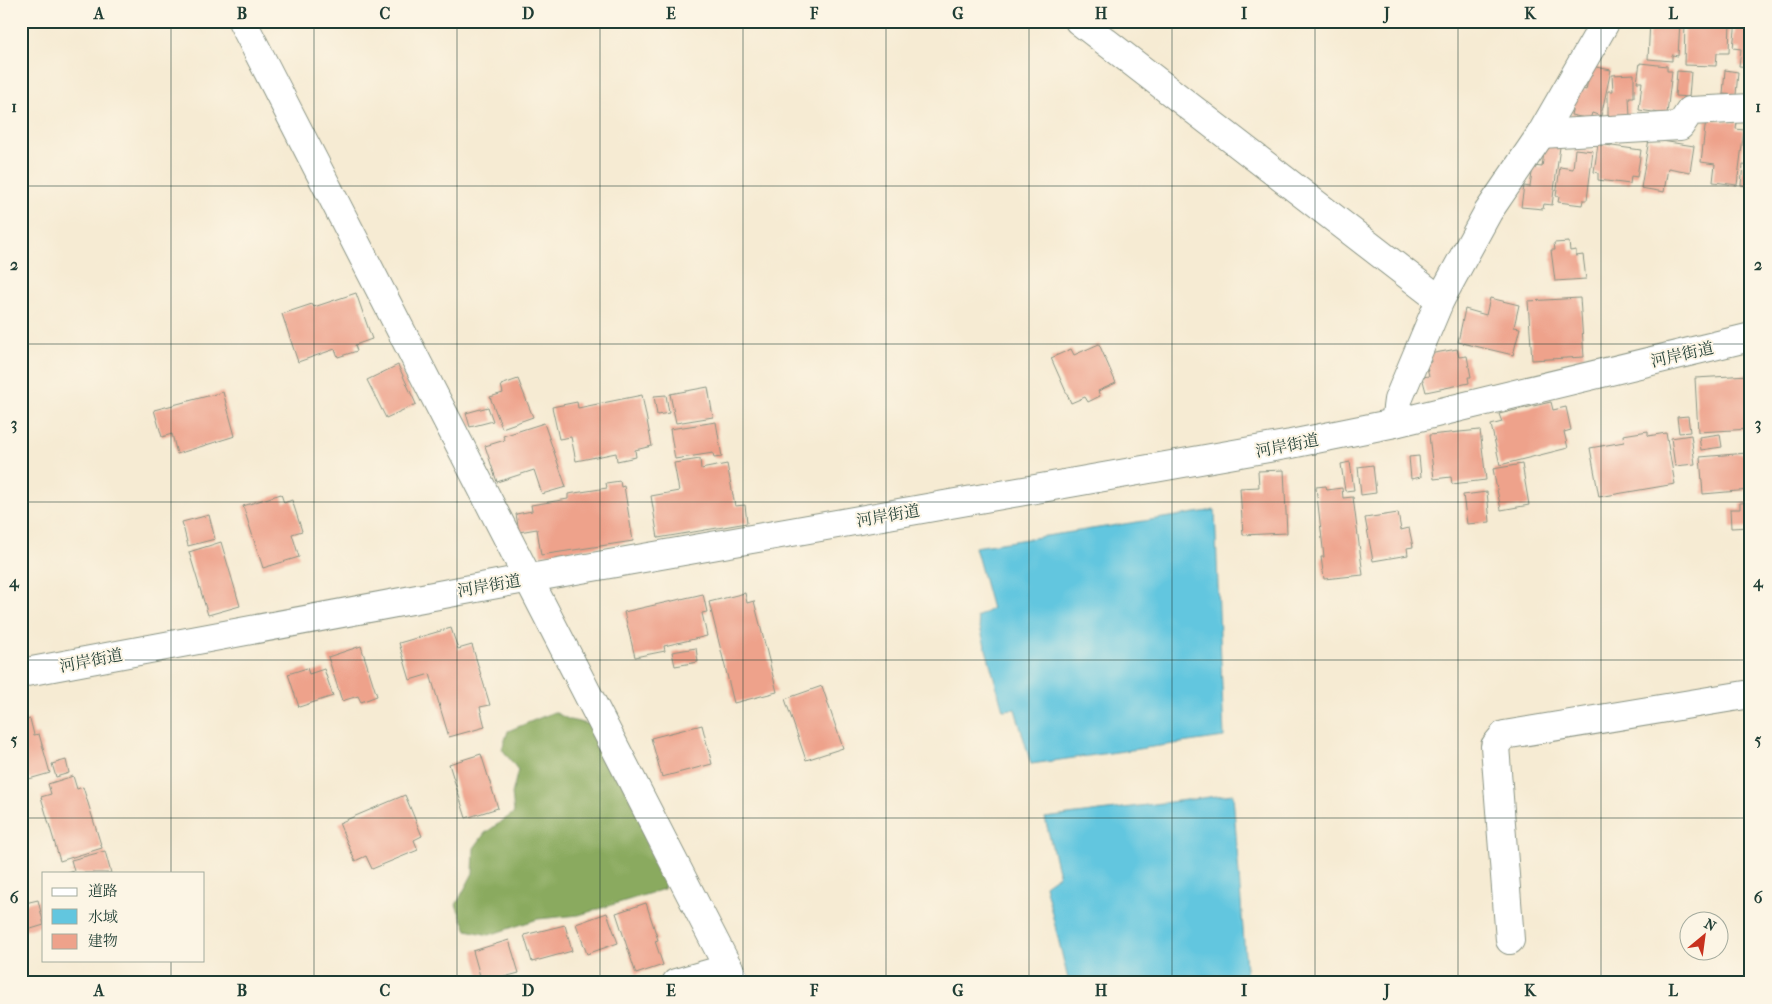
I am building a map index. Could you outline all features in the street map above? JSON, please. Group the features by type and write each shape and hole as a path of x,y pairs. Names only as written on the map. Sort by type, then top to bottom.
{"street":[{"path":"1079,21 1440,300"},
{"path":"1395,422 1398,400 1440,300 1488,212 1541,134 1606,21"},
{"path":"248,23 733,975 676,983"},
{"path":"1541,134 1680,126 1690,111 1751,108"},
{"name":"河岸街道","path":"21,673 530,578 1291,444 1395,422 1751,338"},
{"path":"1510,940 1495,746 1504,735 1751,694"}],"green space":[{"path":"554,712 570,720 593,725 638,812 647,845 666,872 664,889 579,915 538,919 489,935 467,930 456,905 473,873 474,848 485,833 514,813 512,794 518,770 502,749 508,731"}],"water":[{"path":"1215,510 1224,737 1031,764 1015,709 1003,710 977,617 992,609 975,547"},
{"path":"1233,794 1247,983 1069,983 1045,885 1059,875 1045,818"}],"building":[{"path":"1650,21 1680,21 1678,56 1672,55 1672,61 1648,59"},
{"path":"1685,21 1730,21 1729,53 1717,53 1716,66 1684,65"},
{"path":"1736,21 1751,21 1751,67 1739,66 1741,49 1733,48"},
{"path":"1640,63 1667,66 1667,71 1672,71 1667,114 1639,110 1642,82 1637,82"},
{"path":"1591,66 1611,70 1601,116 1592,113 1590,119 1571,115 1577,88 1586,90"},
{"path":"1725,70 1738,72 1736,95 1723,94"},
{"path":"1677,71 1691,72 1689,97 1675,96"},
{"path":"1634,74 1634,97 1629,97 1630,117 1608,117 1608,91 1613,91 1612,75"},
{"path":"1706,119 1737,123 1736,129 1744,130 1737,185 1713,182 1715,164 1701,162"},
{"path":"1649,139 1694,146 1690,172 1668,168 1664,192 1641,188"},
{"path":"1598,144 1641,150 1637,177 1631,176 1630,184 1598,180 1598,173 1594,172"},
{"path":"1545,145 1560,147 1552,205 1544,204 1543,209 1521,207 1524,186 1530,187 1533,166 1542,167"},
{"path":"1575,149 1593,151 1587,200 1583,200 1582,205 1558,202 1559,197 1556,196 1560,167 1573,169"},
{"path":"1743,165 1751,166 1751,187 1741,185"},
{"path":"1569,242 1570,251 1576,250 1576,256 1583,255 1586,279 1555,281 1551,250 1555,250 1554,243"},
{"path":"356,293 372,339 355,345 357,351 338,357 335,349 298,362 282,314 312,304 314,307"},
{"path":"1490,298 1519,305 1514,327 1520,328 1513,355 1458,342 1465,309 1486,315"},
{"path":"1580,298 1584,357 1532,360 1528,301"},
{"path":"1099,344 1116,383 1098,391 1100,396 1088,402 1085,397 1071,403 1051,358 1071,349 1074,355"},
{"path":"1457,349 1459,357 1467,356 1471,377 1468,377 1469,383 1426,392 1422,377 1429,376 1426,363 1431,362 1429,354"},
{"path":"398,365 416,404 386,418 367,380"},
{"path":"1749,375 1751,429 1698,432 1695,378"},
{"path":"518,379 533,417 502,428 490,397 503,393 501,385"},
{"path":"708,387 713,417 676,423 670,394"},
{"path":"223,392 235,436 177,454 172,434 162,437 154,410"},
{"path":"642,395 652,446 635,450 636,457 617,461 616,453 576,461 571,437 559,439 552,407 577,402 578,408"},
{"path":"666,395 669,413 657,415 654,396"},
{"path":"1551,402 1553,410 1566,407 1571,430 1564,432 1568,448 1500,465 1491,425 1502,422 1499,414"},
{"path":"488,407 493,421 470,427 466,413"},
{"path":"1688,416 1690,432 1679,433 1677,417"},
{"path":"716,422 722,457 714,458 713,453 675,459 670,429"},
{"path":"544,423 566,487 542,494 534,470 497,482 485,446 505,440 503,436"},
{"path":"1480,430 1486,480 1452,484 1451,477 1434,479 1429,435"},
{"path":"1648,431 1648,436 1666,433 1675,484 1599,497 1590,448 1624,442 1623,435"},
{"path":"1720,434 1722,447 1701,450 1699,437"},
{"path":"1691,435 1695,464 1675,466 1671,438"},
{"path":"1747,453 1750,490 1703,494 1700,457"},
{"path":"1419,456 1421,477 1411,479 1409,457"},
{"path":"700,459 701,469 727,464 735,506 745,505 747,523 658,538 651,496 679,491 674,463"},
{"path":"1350,462 1354,490 1345,491 1341,464"},
{"path":"1522,464 1529,505 1501,510 1493,469"},
{"path":"1373,465 1376,493 1361,495 1358,467"},
{"path":"1284,470 1287,533 1243,535 1240,488 1259,487 1258,471"},
{"path":"620,481 621,487 624,486 633,541 541,555 537,529 519,532 516,514 532,511 531,505 568,499 568,494 607,488 606,483"},
{"path":"1326,486 1327,490 1342,488 1343,498 1353,497 1363,575 1324,579 1321,557 1324,557 1316,487"},
{"path":"1487,492 1490,522 1467,524 1463,495"},
{"path":"281,494 284,503 292,500 302,531 292,534 299,557 263,568 243,506"},
{"path":"1751,502 1751,527 1731,528 1730,509 1740,509 1740,503"},
{"path":"1398,513 1401,530 1409,528 1413,547 1407,548 1408,555 1373,561 1365,518"},
{"path":"209,515 215,539 188,546 182,522"},
{"path":"221,542 240,606 208,615 189,552"},
{"path":"745,593 747,603 754,601 777,692 734,703 709,602"},
{"path":"703,594 707,612 702,613 707,636 664,646 665,651 635,657 624,612"},
{"path":"451,628 458,649 472,645 490,705 480,707 485,727 449,737 430,674 410,680 399,643"},
{"path":"361,646 377,696 361,702 358,696 342,701 328,657"},
{"path":"696,648 698,662 675,666 672,652"},
{"path":"307,668 309,674 324,669 333,696 299,707 288,674"},
{"path":"822,686 843,748 806,760 785,699"},
{"path":"30,719 34,735 39,734 50,773 29,779 28,774 21,776 21,722"},
{"path":"702,725 712,764 662,777 651,738"},
{"path":"481,754 498,808 466,818 449,764"},
{"path":"66,760 69,773 56,777 52,764"},
{"path":"73,776 77,789 83,787 102,848 60,861 41,797 51,794 48,784"},
{"path":"405,795 422,836 414,840 418,850 372,869 366,856 355,861 339,823"},
{"path":"105,851 111,872 71,872 74,871 71,860"},
{"path":"38,900 42,926 21,932 21,904"},
{"path":"646,903 658,940 655,941 663,965 636,974 616,913"},
{"path":"607,913 618,943 587,954 576,924"},
{"path":"565,925 572,951 532,962 524,935"},
{"path":"509,940 519,973 482,983 473,951"}]}
